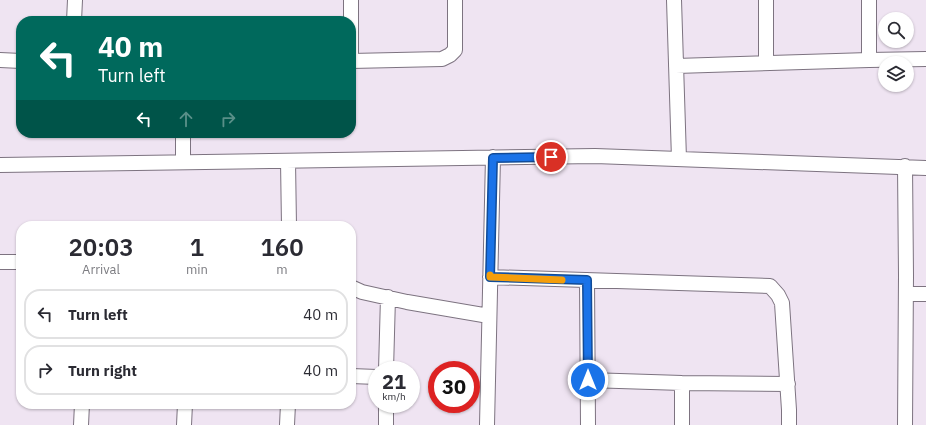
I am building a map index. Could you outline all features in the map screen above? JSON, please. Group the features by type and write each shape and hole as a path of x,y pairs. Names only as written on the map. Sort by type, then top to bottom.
{"street":[{"path":"74,16 75,0"},
{"path":"351,0 351,16"},
{"path":"356,61 442,59 450,55 455,50 455,0"},
{"path":"674,0 679,159"},
{"path":"766,0 766,63"},
{"path":"869,0 869,60"},
{"path":"0,60 16,61"},
{"path":"676,66 869,60 926,60"},
{"path":"183,138 183,162"},
{"path":"0,165 595,156 905,166 926,168"},
{"path":"487,425 493,158"},
{"path":"288,160 289,221"},
{"path":"905,166 906,425"},
{"path":"0,262 16,262"},
{"path":"490,277 770,286 778,295 782,303 788,384 789,425"},
{"path":"587,280 588,425"},
{"path":"356,289 407,302 489,316"},
{"path":"906,294 926,294"},
{"path":"386,361 388,297"},
{"path":"356,376 368,377"},
{"path":"588,380 788,384"},
{"path":"682,383 682,425"},
{"path":"81,425 82,409"},
{"path":"184,425 185,409"},
{"path":"287,425 288,409"},
{"path":"386,413 386,425"}],"slow traffic":[{"path":"490,275 490,277 562,280"}],"route":[{"path":"551,157 493,158 490,277 587,280 588,380"}]}
